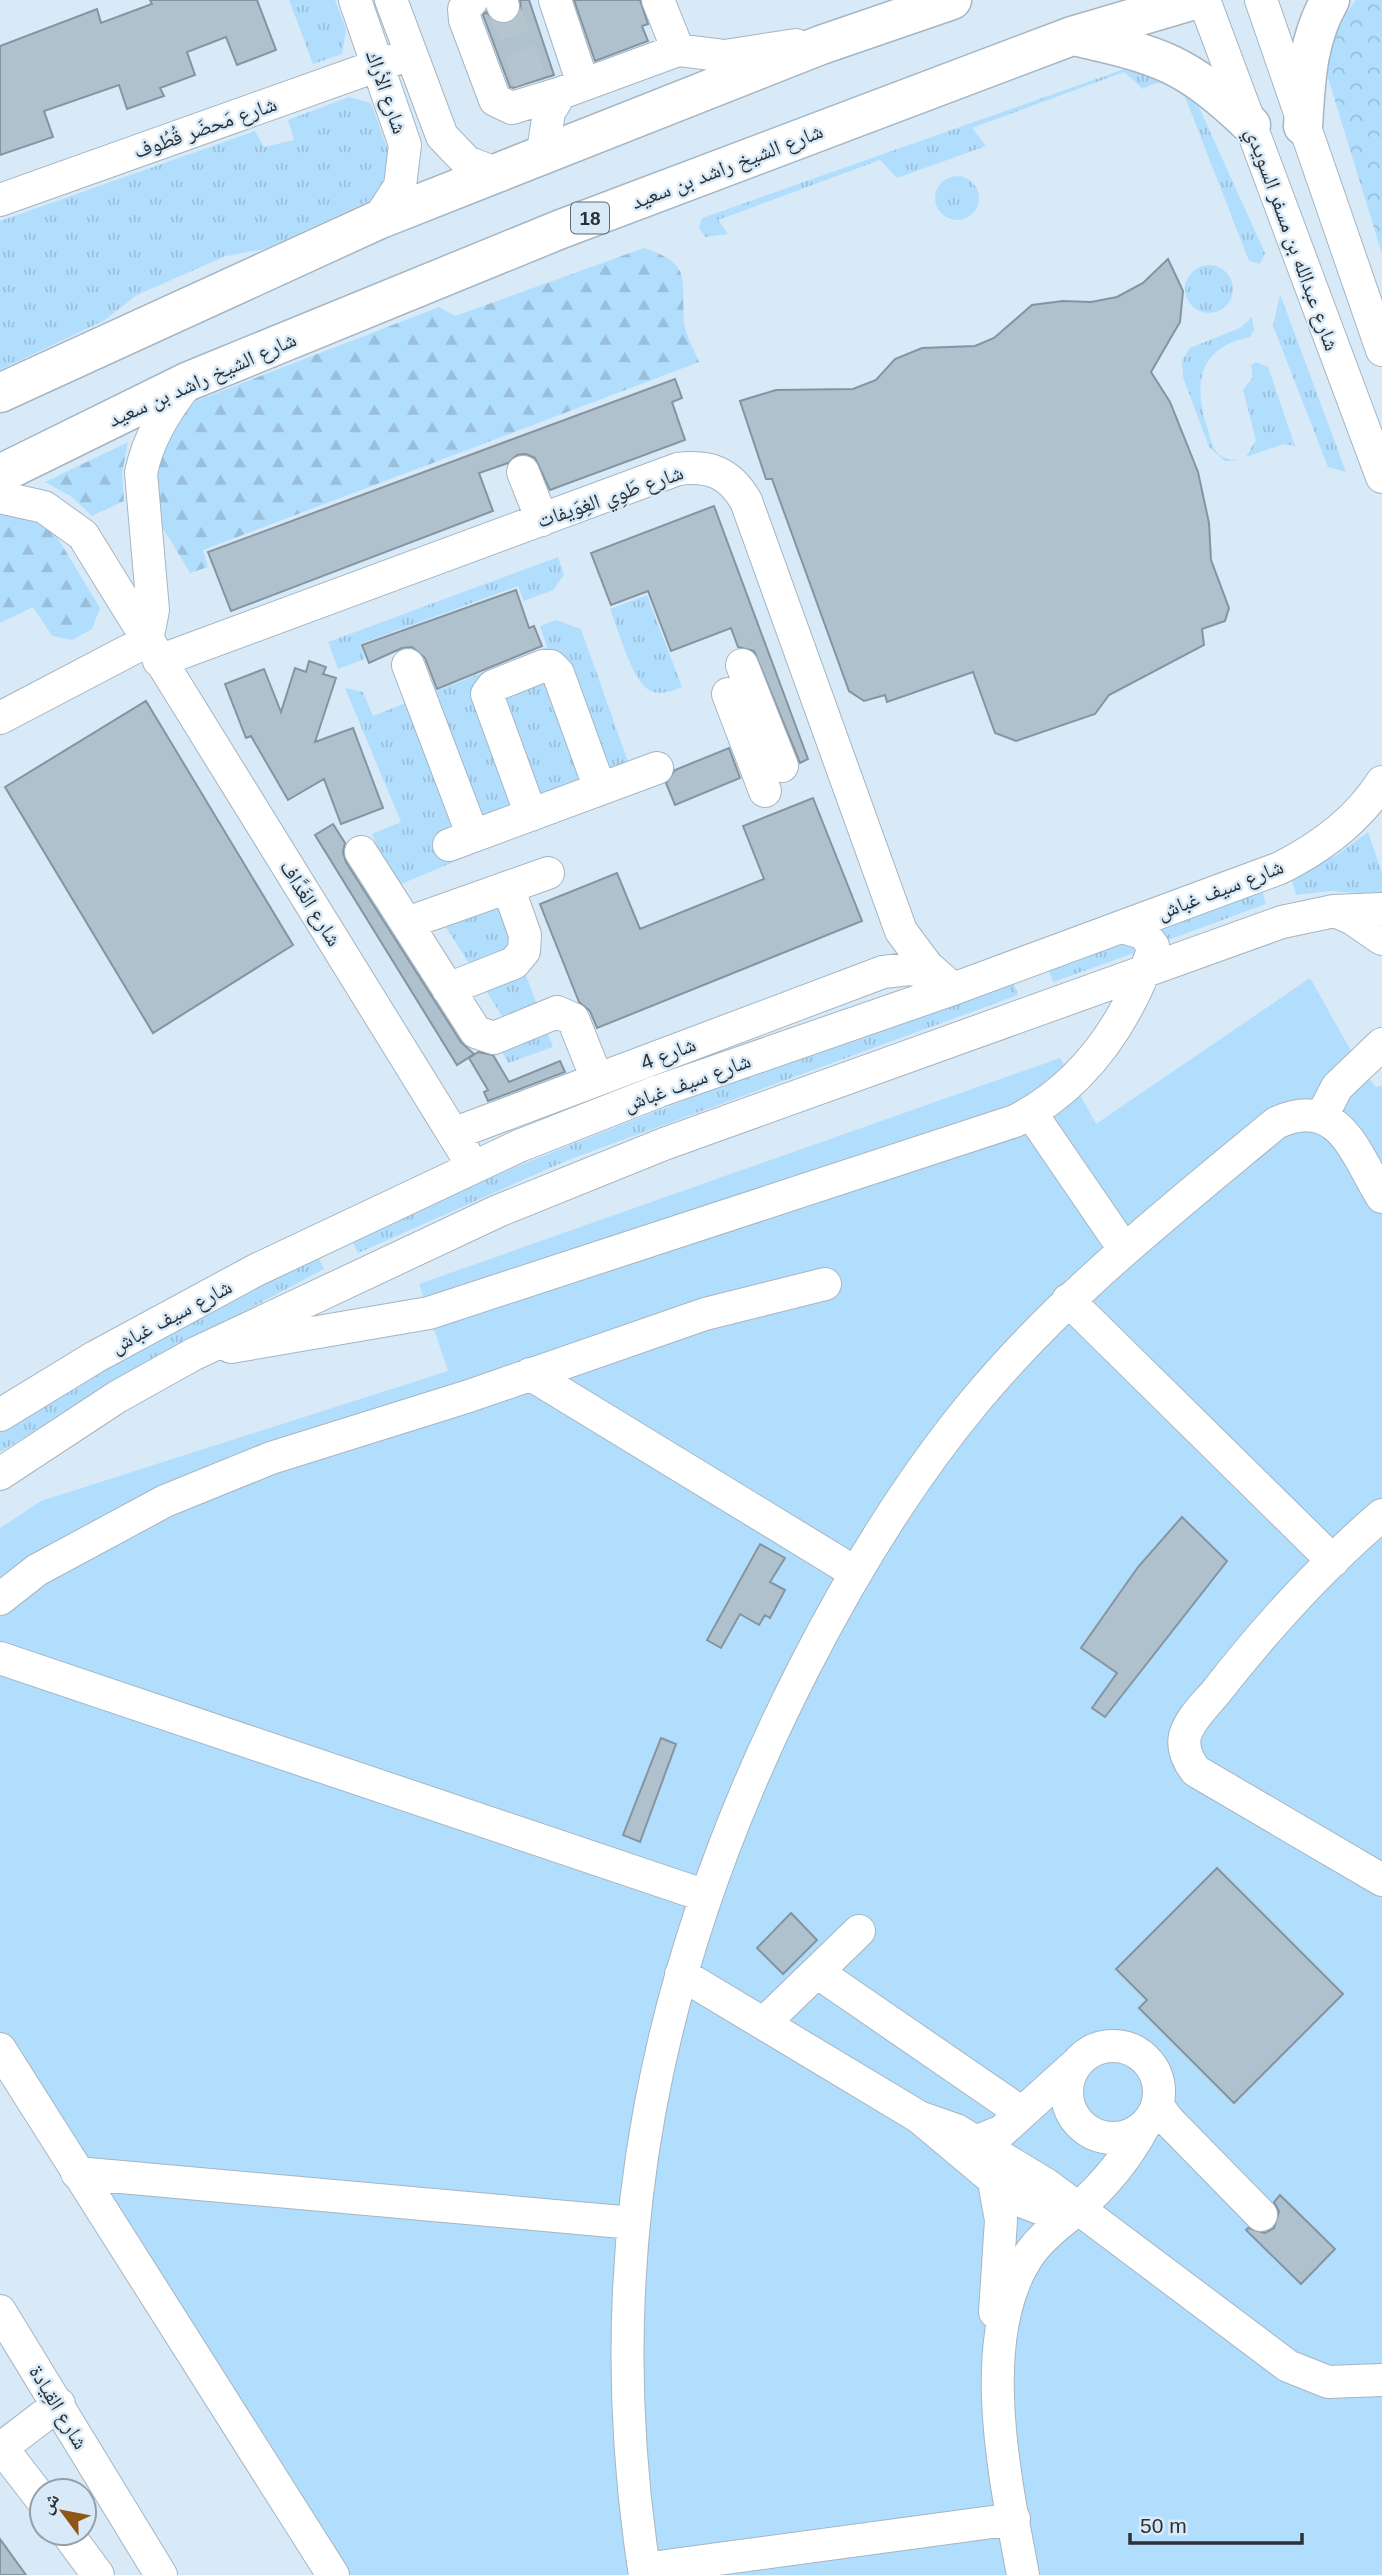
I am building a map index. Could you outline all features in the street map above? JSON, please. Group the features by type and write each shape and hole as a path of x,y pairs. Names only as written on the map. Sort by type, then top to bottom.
{"main road":[{"path":"0,393 378,220 542,158 821,45 952,0"},
{"name":"شارع الشيخ راشد بن سعيد","path":"0,474 189,381 561,229 1072,36 1194,0"},
{"path":"1303,125 1309,47 1318,20 1330,0"},
{"path":"1072,36 1140,52 1177,65 1214,89 1251,125"}],"street":[{"name":"شارع الأراك","path":"355,0 402,131 405,159 400,186 378,220"},
{"name":"شارع الأراك","path":"391,0 442,136 467,162 500,174"},
{"path":"472,0 464,9 464,20 495,100 512,108 553,90 678,50 725,56 780,46 821,45"},
{"path":"542,158 553,90 555,0"},
{"path":"659,0 678,50"},
{"name":"شارع عبدالله بن مسفر السويدي","path":"1204,0 1382,477"},
{"path":"1261,0 1382,350"},
{"name":"شارع مَحضَر قُطُوف","path":"0,200 410,54"},
{"path":"153,651 153,610 141,473 144,455 160,420 189,381"},
{"name":"شارع طَوِي الغِوَيفات","path":"0,718 153,651 542,520 678,469 698,466 719,471 736,485 746,501 901,931 944,981"},
{"path":"523,472 542,520"},
{"name":"شارع الغَدَّاف","path":"0,497 44,507 83,535 473,1166"},
{"path":"408,665 461,841 657,768"},
{"path":"728,694 773,779 742,665"},
{"path":"531,815 487,694 493,686 543,666 551,666 558,673 600,789"},
{"name":"شارع سيف غباش","path":"0,1415 174,1312 473,1166 944,981 1122,927 1280,868 1303,856 1345,825 1382,782"},
{"path":"361,852 472,1028 487,1038 494,1038 557,1012 567,1014 573,1020 597,1079"},
{"path":"407,923 548,873"},
{"path":"448,989 514,963 524,951 525,935 508,887"},
{"path":"0,1474 117,1397 194,1354 433,1240 586,1174 1282,922 1334,911 1382,909"},
{"path":"1334,911 1353,919 1382,939"},
{"path":"194,1354 429,1313 998,1128 1031,1113 1060,1093 1096,1057 1113,1034 1144,971 1153,951 1152,941 1143,933 1122,927"},
{"path":"883,972 894,957 901,931"},
{"name":"شارع 4","path":"453,1134 883,972 909,969 944,981"},
{"path":"1321,1118 1337,1087 1382,1044"},
{"path":"1031,1113 1124,1249"},
{"path":"1014,2519 644,2572 632,2472 627,2398 627,2324 633,2223 648,2114 681,1973 706,1896 736,1818 784,1709 856,1573 932,1457 984,1392 1068,1300 1124,1249 1276,1123 1290,1117 1321,1118 1346,1134 1382,1197"},
{"path":"0,1599 37,1570 165,1501 271,1458 705,1314 825,1284"},
{"path":"1068,1300 1333,1561"},
{"path":"530,1374 856,1573"},
{"path":"1382,1515 1333,1561 1237,1665 1189,1726 1184,1746 1186,1756 1196,1771 1382,1880"},
{"path":"0,1658 706,1896"},
{"path":"764,2023 859,1931"},
{"path":"817,1972 1022,2113"},
{"path":"681,1973 919,2117 1018,2200 1038,2209 1061,2213 1077,2209"},
{"path":"976,2142 997,2134 1077,2063 1101,2048 1114,2046 1141,2054 1157,2077 1150,2117 1122,2162 1077,2209 1043,2238 1025,2262 1012,2288 1000,2333"},
{"path":"0,2049 333,2575"},
{"path":"1077,2063 1067,2088 1068,2102 1082,2125 1106,2137 1132,2134 1150,2117"},
{"path":"919,2117 944,2125 1037,2178 1294,2370 1328,2382 1382,2380"},
{"path":"1150,2117 1257,2219"},
{"path":"77,2173 633,2223"},
{"path":"994,2182 1001,2220 994,2293 1000,2333 1003,2445 1023,2575"},
{"name":"شارع القِيادة","path":"0,2311 59,2404 150,2570"},
{"path":"28,2482 1,2448 59,2404"},
{"path":"77,2547 98,2575"}],"green space":[{"path":"289,0 335,0 346,29 342,54 313,64"},
{"path":"1356,0 1382,0 1382,254 1328,78 1335,36"},
{"path":"1136,65 1193,94 1265,253 1260,264 1249,261 1185,97 1175,87 1161,82 1143,89 1124,72 972,128 986,146 897,178 880,160 718,220 728,234 705,237 699,227 702,218"},
{"path":"349,97 371,103 393,165 375,198 265,249 226,256 137,295 105,320 0,370 0,221 255,131 264,147 294,140 288,120"},
{"path":"957,176 966,177 973,182 978,189 978,207 973,214 966,219 957,220 948,219 941,214 936,207 935,198 936,189 941,182 948,177"},
{"path":"644,248 670,260 681,275 685,326 699,362 203,550 208,567 190,573 150,506 154,455 191,403 439,307 455,316"},
{"path":"1209,265 1226,272 1233,289 1226,306 1209,313 1192,306 1185,289 1192,272"},
{"path":"1280,294 1346,472 1328,467 1273,326"},
{"path":"1252,317 1254,330 1250,337 1233,342 1210,358 1201,382 1203,411 1213,447 1223,457 1242,460 1225,461 1209,447 1183,377 1182,361 1190,348 1240,328"},
{"path":"1256,362 1268,367 1295,446 1284,444 1246,457 1256,440 1243,390 1253,377 1251,365"},
{"path":"128,442 122,473 124,501 92,516 72,497 45,482"},
{"path":"0,506 27,512 57,537 100,608 92,629 72,640 52,636 33,607 0,623"},
{"path":"558,557 564,575 553,590 524,601 518,586 360,644 365,659 338,669 328,642"},
{"path":"647,595 682,687 666,692 657,693 643,685 626,654 610,609"},
{"path":"556,620 581,629 631,770 622,791 394,887 372,834 401,822 345,688 363,692 373,716 547,647 540,626"},
{"path":"1368,832 1382,873 1382,895 1330,891 1296,895 1291,877 1337,855"},
{"path":"489,878 553,1047 508,1063 496,1040 512,1032 444,924"},
{"path":"1262,890 1266,904 1168,940 1160,932 1161,928"},
{"path":"1130,937 1137,952 1053,982 1048,968"},
{"path":"1310,978 1359,1065 1376,1087 1382,1085 1382,2575 314,2575 0,2079 0,1528 41,1501 448,1371 419,1284 1060,1058 1096,1124"},
{"path":"1013,981 1018,995 568,1160 358,1253 351,1239 596,1135 762,1071"},
{"path":"317,1254 324,1269 164,1354 0,1452 0,1433 117,1363"}],"building":[{"path":"150,0 257,0 276,50 237,65 226,37 187,52 195,75 160,88 164,96 127,109 119,85 44,111 53,137 0,155 0,46 97,9 101,23 152,4"},
{"path":"520,0 529,0 554,75 513,88 510,87 483,15 486,12 499,24 509,23 521,10"},
{"path":"574,0 640,0 648,24 642,26 648,41 595,61"},
{"path":"1168,259 1183,291 1180,322 1151,372 1170,402 1198,472 1209,523 1211,560 1229,608 1225,621 1202,629 1204,645 1109,695 1095,714 1016,741 995,733 973,672 887,702 885,695 864,701 849,691 772,479 766,479 740,401 776,390 853,389 876,380 895,359 922,348 975,346 994,338 1032,305 1063,301 1091,302 1117,297 1143,283"},
{"path":"675,379 682,398 672,402 685,440 550,490 535,458 526,454 517,455 508,463 479,473 493,511 231,611 208,552"},
{"path":"714,506 808,759 800,763 754,651 738,647 731,628 671,651 648,591 611,605 591,553"},
{"path":"516,590 529,628 534,626 542,646 437,689 425,658 412,647 402,648 369,663 362,645"},
{"path":"309,661 326,667 323,674 336,678 315,742 353,728 383,808 341,824 324,779 288,800 251,736 246,738 225,684 264,669 281,712 295,668 306,672"},
{"path":"146,701 293,945 153,1033 5,787"},
{"path":"729,748 740,778 675,805 666,783 675,770"},
{"path":"813,798 862,921 597,1028 590,1011 579,1002 540,904 617,873 640,929 764,879 743,826"},
{"path":"333,824 345,843 343,852 346,862 461,1042 474,1054 457,1065 315,835"},
{"path":"478,1052 493,1055 509,1082 560,1061 565,1072 488,1101 484,1092 488,1090 469,1058"},
{"path":"1182,1517 1227,1561 1105,1717 1092,1708 1117,1673 1081,1648 1138,1567"},
{"path":"760,1544 785,1558 770,1582 785,1590 770,1618 765,1615 759,1625 740,1614 721,1648 707,1640"},
{"path":"661,1738 676,1744 640,1842 623,1835"},
{"path":"1217,1868 1343,1994 1234,2103 1139,2008 1147,2000 1116,1969"},
{"path":"791,1913 817,1940 783,1974 757,1948"},
{"path":"1280,2195 1335,2249 1301,2284 1246,2230 1248,2228 1265,2233 1274,2228 1279,2211 1274,2202"},
{"path":"0,2539 26,2575 0,2575"}],"tunnel":[{"path":"503,6 531,83"}]}
